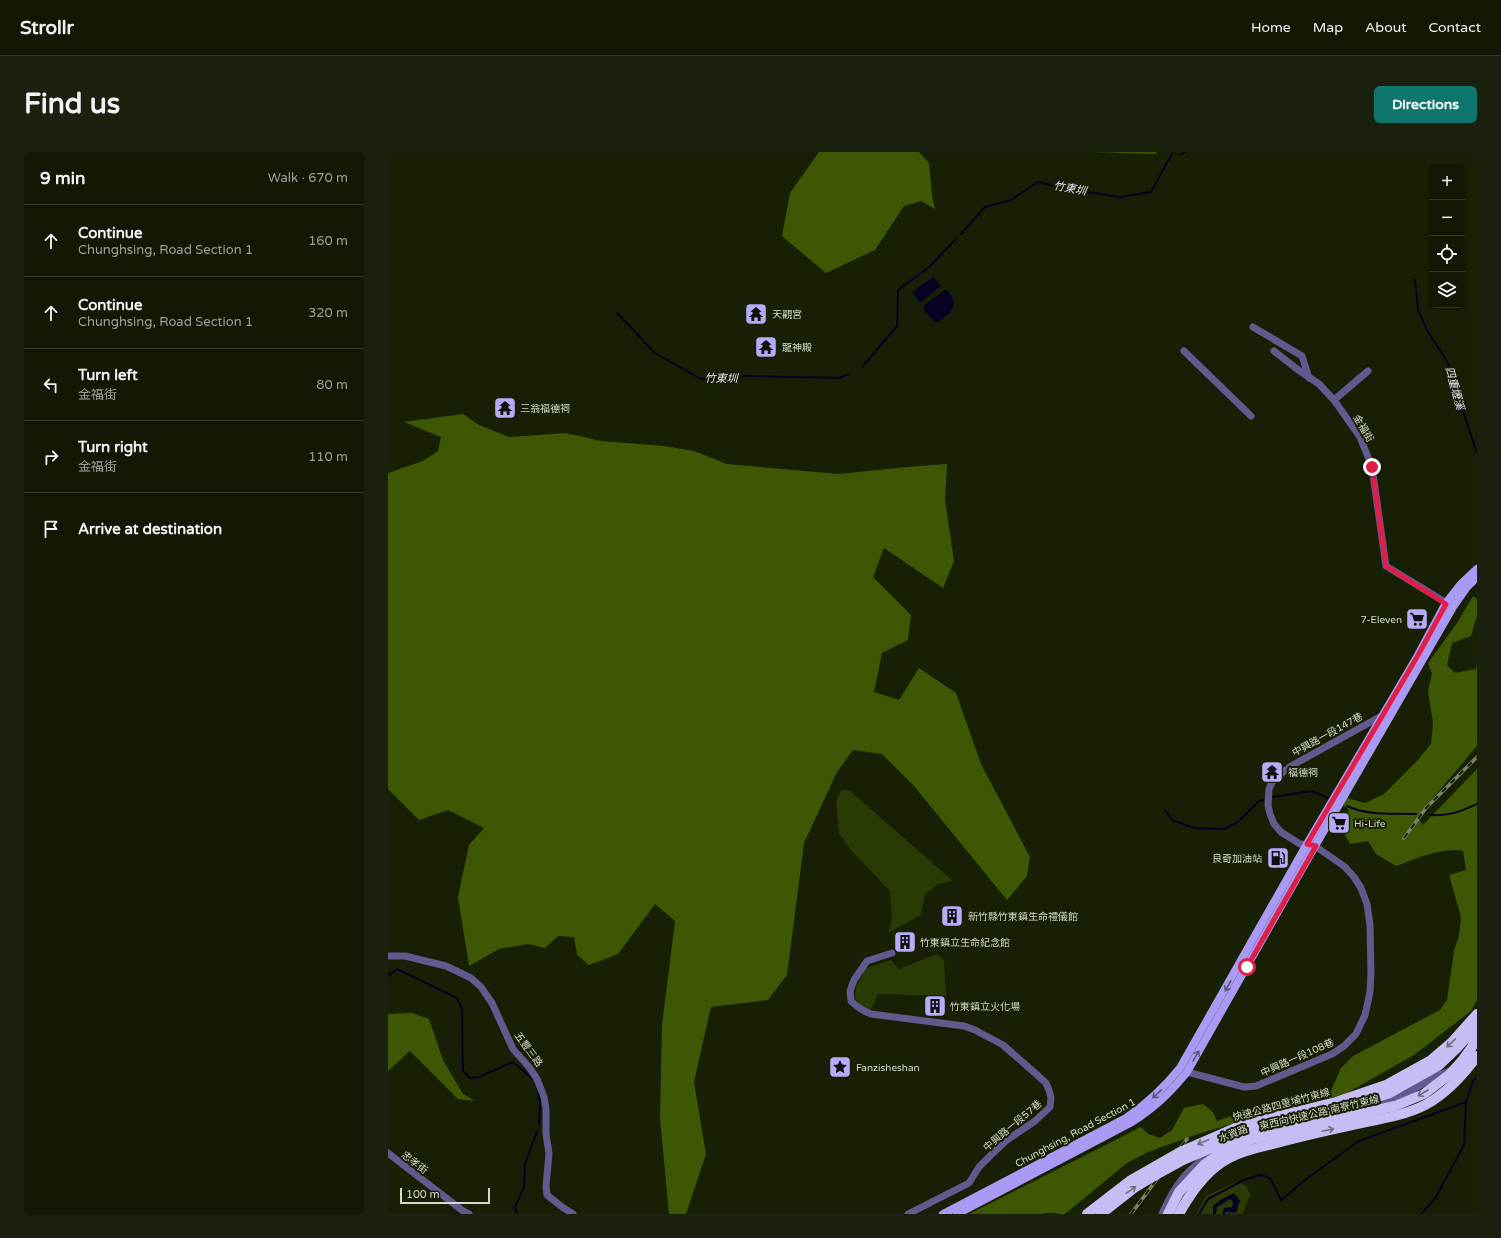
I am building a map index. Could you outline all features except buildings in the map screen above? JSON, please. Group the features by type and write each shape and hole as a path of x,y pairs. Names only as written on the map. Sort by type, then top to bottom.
{"highway":[{"name":"快速公路四重埔竹東線","path":"1087,1214 1108,1196 1137,1176 1180,1152 1242,1125 1336,1102 1386,1086 1431,1060 1452,1042 1477,1014"},
{"name":"快速公路四重埔竹東線","path":"1101,1214 1134,1188 1159,1173 1181,1161 1244,1134 1342,1108 1390,1093 1438,1066 1458,1047 1477,1025"},
{"name":"東西向快速公路 南寮竹東線","path":"1168,1214 1179,1192 1205,1164 1225,1150 1250,1140 1296,1128 1395,1106 1424,1094 1461,1062 1472,1047 1477,1035"},
{"name":"東西向快速公路 南寮竹東線","path":"1179,1214 1190,1194 1210,1171 1228,1158 1253,1149 1297,1137 1398,1115 1428,1104 1468,1069 1477,1056"}],"main road":[{"name":"Chunghsing, Road Section 1","path":"943,1214 1126,1118 1158,1094 1184,1062 1311,845 1393,712 1461,584 1477,569"},
{"name":"Chunghsing, Road Section 1","path":"957,1214 1132,1122 1164,1098 1187,1072 1382,715 1450,605 1477,577"}],"street":[{"path":"1253,327 1302,356 1309,378"},
{"path":"1184,351 1251,416"},
{"name":"金福街","path":"1274,351 1318,384 1334,400 1360,437 1372,467 1386,566 1450,605"},
{"path":"1334,400 1368,371"},
{"name":"中興路一段147巷","path":"1311,845 1300,844 1281,832 1274,824 1270,814 1268,801 1269,789 1273,780 1291,766 1382,715 1393,712"},
{"name":"中興路一段108巷","path":"1187,1072 1244,1087 1256,1086 1332,1054 1344,1046 1356,1034 1365,1015 1370,992 1370,931 1366,904 1354,877 1345,867 1311,845"},
{"name":"中興路一段57巷","path":"892,952 867,961 860,970 850,991 851,1001 864,1011 871,1014 964,1026 975,1030 1014,1053 1046,1083 1051,1098 1050,1107 1035,1121 1007,1140 993,1153 979,1167 969,1183 908,1214"},
{"name":"五豐三路","path":"388,956 405,956 446,966 471,978 481,987 492,1003 513,1049 538,1079 546,1109 546,1134 549,1154 546,1195 573,1214"},
{"name":"水資路","path":"1434,1077 1477,1031"},
{"name":"水資路","path":"1162,1214 1169,1197 1182,1178 1202,1159 1218,1149 1246,1138 1274,1130 1392,1100 1406,1094 1434,1077 1465,1065 1477,1049"},
{"name":"水資路","path":"1174,1214 1185,1192 1208,1168 1223,1158 1249,1147 1363,1108"},
{"name":"忠孝街","path":"388,1153 463,1211 469,1214"}],"green space":[{"path":"819,152 919,152 929,163 935,209 921,201 904,206 875,250 826,273 782,236 790,193"},
{"path":"1092,152 1157,152 1156,154"},
{"path":"463,414 479,425 509,437 566,433 601,441 664,446 694,451 727,464 838,474 947,464 945,500 954,561 943,588 884,548 873,577 911,615 908,640 882,653 874,692 899,700 919,668 956,693 981,764 1030,857 1027,876 1007,900 914,786 882,754 853,750 837,772 804,843 787,975 768,1000 711,1007 694,1082 706,1154 686,1214 669,1214 660,1118 662,1025 675,921 655,904 618,954 589,965 577,955 574,937 558,936 545,948 528,944 499,949 469,966 458,897 469,845 484,828 448,810 419,820 388,789 388,473 423,461 438,451 441,437 404,422"},
{"path":"1473,596 1477,599 1477,616 1471,636 1452,643 1447,665 1455,673 1476,669 1477,663 1477,746 1417,817 1423,825 1477,769 1477,1000 1471,1011 1414,1055 1345,1094 1237,1122 1148,1152 1127,1163 1065,1214 969,1214 1141,1127 1148,1134 1160,1138 1172,1130 1184,1108 1203,1104 1213,1112 1217,1121 1245,1111 1330,1093 1341,1068 1353,1056 1440,1010 1447,1000 1454,951 1459,935 1461,917 1449,875 1466,870 1463,851 1447,850 1438,852 1396,866 1376,854 1368,841 1350,844 1341,828 1349,810 1343,805 1347,798 1365,803 1384,794 1416,762 1431,744 1433,723 1428,691 1432,674 1428,663 1457,623"},
{"path":"841,790 849,790 953,881 938,884 925,894 921,915 888,933 892,919 890,891 851,850 839,833 836,802"},
{"path":"937,954 944,960 946,996 878,994 870,1011 860,1005 855,997 856,987 866,968 891,960 899,969"},
{"path":"412,1013 429,1019 443,1060 463,1094 475,1101 458,1099 410,1051 388,1071 388,1014"},
{"path":"1236,1182 1246,1185 1250,1195 1243,1214 1196,1214 1206,1196"}],"shaded area":[{"path":"933,277 941,286 920,303 912,292"},
{"path":"946,289 953,299 953,307 951,311 939,322 935,322 924,310 924,305"},
{"path":"1234,1193 1240,1201 1236,1213 1225,1212 1225,1214 1222,1214 1224,1208 1232,1207 1233,1202 1230,1199 1217,1207 1216,1214 1213,1214 1213,1206 1222,1199"}],"waterway":[{"name":"竹東圳","path":"961,234 985,207 1011,200 1038,182 1119,197 1151,192 1173,152"},
{"path":"1180,155 1185,152"},
{"name":"竹東圳","path":"863,366 897,326 898,290 928,268 956,239"},
{"name":"四重壢溪","path":"1415,280 1418,310 1427,330 1448,363 1452,376 1455,397 1463,412 1477,453"},
{"name":"竹東圳","path":"617,313 655,353 701,379 747,376 840,378 848,374"},
{"path":"1273,797 1312,791 1328,798"},
{"path":"1165,810 1172,820 1194,828 1224,829 1238,822 1259,801 1263,800"},
{"path":"1430,815 1454,813 1477,804"},
{"path":"1347,806 1372,813 1416,814"},
{"path":"388,976 397,969 457,998 462,1009 463,1071 470,1078 479,1077 513,1062 534,1080"},
{"path":"1421,1214 1436,1197 1464,1145 1466,1102 1473,1081 1477,1078"},
{"path":"538,1091 540,1102 539,1124"},
{"path":"1199,1214 1208,1199 1244,1180 1260,1175 1270,1178 1281,1200 1309,1177 1359,1141 1466,1102"},
{"path":"517,1214 515,1207 524,1187 525,1164 537,1131"}],"railway":[{"path":"1404,838 1426,808 1477,757"},
{"path":"1131,1214 1187,1139"}],"place":[{"name":"天觀宮","path":"756,314"},
{"name":"龍神殿","path":"766,347"},
{"name":"三翁福德祠","path":"505,408"},
{"name":"7-Eleven","path":"1417,619"},
{"name":"福德祠","path":"1272,772"},
{"name":"Hi-Life","path":"1339,823"},
{"name":"良奇加油站","path":"1278,858"},
{"name":"新竹縣竹東鎮生命禮儀館","path":"952,916"},
{"name":"竹東鎮立生命紀念館","path":"905,942"},
{"name":"竹東鎮立火化場","path":"935,1006"},
{"name":"Fanzisheshan","path":"840,1067"}],"route":[{"path":"1247,967 1316,846 1307,844 1417,657 1446,604 1386,566 1372,467"}]}
